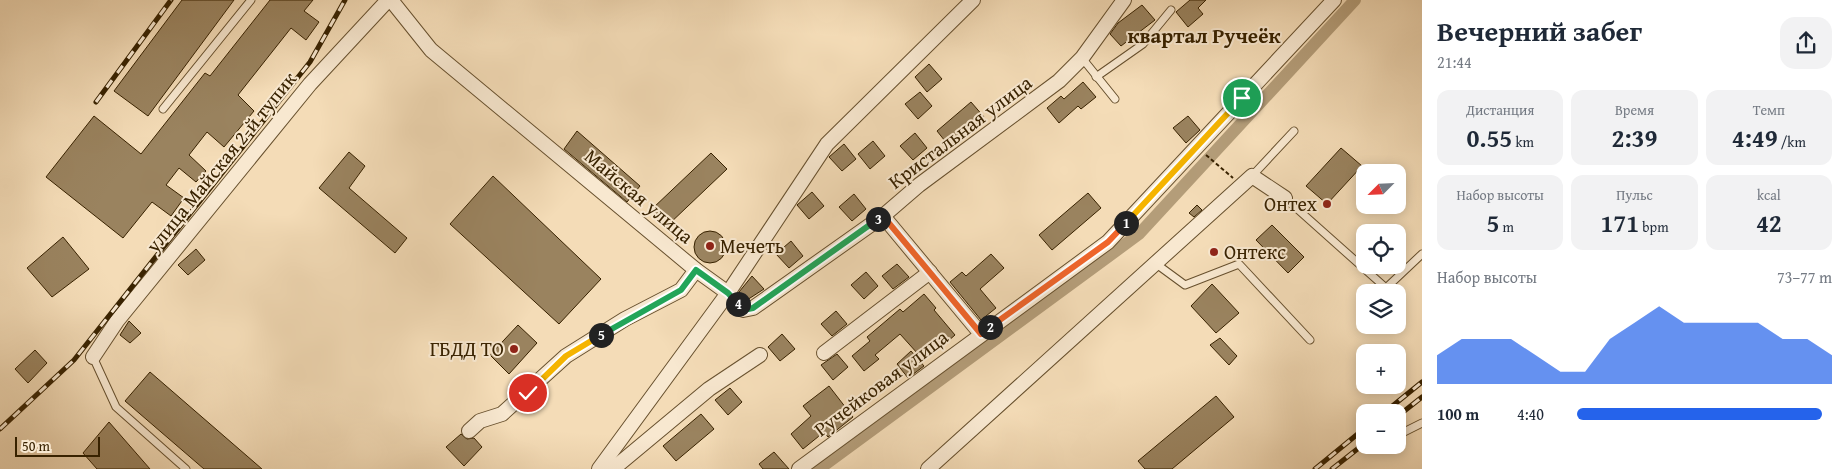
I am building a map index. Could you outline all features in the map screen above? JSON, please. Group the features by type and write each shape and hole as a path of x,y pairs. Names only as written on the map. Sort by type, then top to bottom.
{"street":[{"name":"Майская улица","path":"390,0 431,50 696,270 728,293"},
{"name":"улица Майская 2-й тупик","path":"93,357 117,321 310,84 390,0"},
{"path":"599,469 728,293 827,144 973,0"},
{"name":"Кристальная улица","path":"728,293 743,310 753,308 883,216 919,185 1048,90 1082,58 1124,0"},
{"name":"Ручейковая улица","path":"798,469 1108,242 1334,0"},
{"path":"928,469 1247,180 1285,198"},
{"path":"883,216 981,334"},
{"path":"469,430 480,421 502,414 566,356 625,319 681,290 696,270"},
{"path":"824,353 930,272"},
{"path":"613,469 709,389 760,355"}],"lane":[{"path":"163,108 251,0"},
{"path":"1096,77 1142,44 1171,10"},
{"path":"1082,58 1115,99"},
{"path":"1247,180 1294,131"},
{"path":"1285,198 1386,288 1422,254"},
{"path":"1155,263 1185,285 1239,264 1310,340"},
{"path":"93,357 116,406 186,469"},
{"path":"1406,430 1422,423"}],"path":[{"path":"1206,155 1216,164 1247,180"}],"building":[{"path":"182,0 234,0 148,116 114,91"},
{"path":"270,0 313,0 304,11 319,22 306,40 291,28 238,95 254,111 224,147 207,132 189,155 206,171 196,182 179,168 166,185 184,198 171,216 152,202 123,238 46,177 94,116 141,154 205,73 210,76"},
{"path":"1190,0 1206,0 1198,8 1203,14 1188,27 1176,12"},
{"path":"1142,5 1155,20 1121,46 1110,34 1118,23"},
{"path":"929,64 942,79 927,92 915,77"},
{"path":"1083,82 1096,97 1081,109 1078,106 1059,123 1047,108 1061,96 1064,99"},
{"path":"920,92 932,106 918,119 905,104"},
{"path":"971,102 984,117 949,146 937,131"},
{"path":"1188,116 1200,130 1186,143 1173,128"},
{"path":"577,131 640,186 627,202 564,149"},
{"path":"915,133 927,148 913,160 900,146"},
{"path":"873,141 885,156 870,169 858,154"},
{"path":"844,144 856,159 842,171 829,157"},
{"path":"1341,148 1360,164 1356,164 1356,173 1327,204 1306,186"},
{"path":"349,152 365,166 349,188 407,238 395,253 319,188"},
{"path":"711,153 727,169 667,226 652,209"},
{"path":"493,176 601,279 559,324 450,224"},
{"path":"812,192 824,206 809,219 797,205"},
{"path":"1088,193 1101,208 1052,250 1039,235"},
{"path":"854,194 866,209 852,221 839,207"},
{"path":"1197,205 1202,210 1194,217 1189,213"},
{"path":"1272,225 1304,257 1288,273 1256,240"},
{"name":"Мечеть","path":"710,231 716,232 721,236 725,241 725,253 721,258 716,262 710,263 704,262 699,258 695,253 694,247 695,241 699,236 704,232"},
{"path":"63,237 89,269 52,297 27,268"},
{"path":"791,241 803,256 789,268 776,254"},
{"path":"196,249 205,260 188,275 178,265"},
{"path":"991,254 1004,268 980,289 996,308 981,320 950,282 962,272 966,276"},
{"path":"897,264 909,277 893,289 882,276"},
{"path":"866,272 878,286 864,299 851,285"},
{"path":"752,276 764,289 747,300 739,292"},
{"path":"1212,284 1239,313 1216,333 1191,306"},
{"path":"924,294 936,308 934,310 955,335 940,348 934,341 918,354 900,334 875,355 879,359 864,371 852,356 870,341 867,337 900,309 903,312"},
{"path":"836,311 847,324 832,336 821,324"},
{"path":"129,321 141,333 130,343 120,335"},
{"name":"ГБДД ТО","path":"518,325 537,343 509,374 490,355"},
{"path":"782,334 795,349 780,361 768,347"},
{"path":"1220,338 1237,356 1229,365 1210,345"},
{"path":"35,350 47,363 28,383 15,369"},
{"path":"911,351 924,366 908,378 897,364"},
{"path":"837,354 848,367 833,380 821,365"},
{"path":"150,372 262,469 204,469 125,401"},
{"path":"829,386 853,417 828,437 824,432 803,449 791,434 811,416 803,406"},
{"path":"730,388 742,402 728,415 715,400"},
{"path":"1216,396 1234,417 1172,469 1145,469 1138,461"},
{"path":"701,414 714,429 676,461 663,446"},
{"path":"109,422 150,469 97,469 83,453"},
{"path":"461,434 467,439 474,438 482,447 464,466 446,447"},
{"path":"774,452 789,469 763,469 759,464"}],"waterway":[{"path":"819,469 1139,234 1355,0"}],"railway":[{"path":"96,102 171,0"},
{"path":"0,429 74,360 310,62 345,0"},
{"path":"1395,404 1422,382"},
{"path":"1406,410 1422,397"},
{"path":"1315,469 1356,435"},
{"path":"1332,469 1356,450"}],"place":[{"name":"Онтех","path":"1327,204"},
{"name":"Мечеть","path":"710,246"},
{"name":"Онтекс","path":"1214,252"},
{"name":"ГБДД ТО","path":"514,349"}],"district":[{"name":"квартал Ручеёк","path":"1204,36"}],"route":[{"path":"528,393 566,356 625,319 681,290 696,270 728,293 743,310 753,308 883,216 981,334 1108,242 1242,98"}]}
